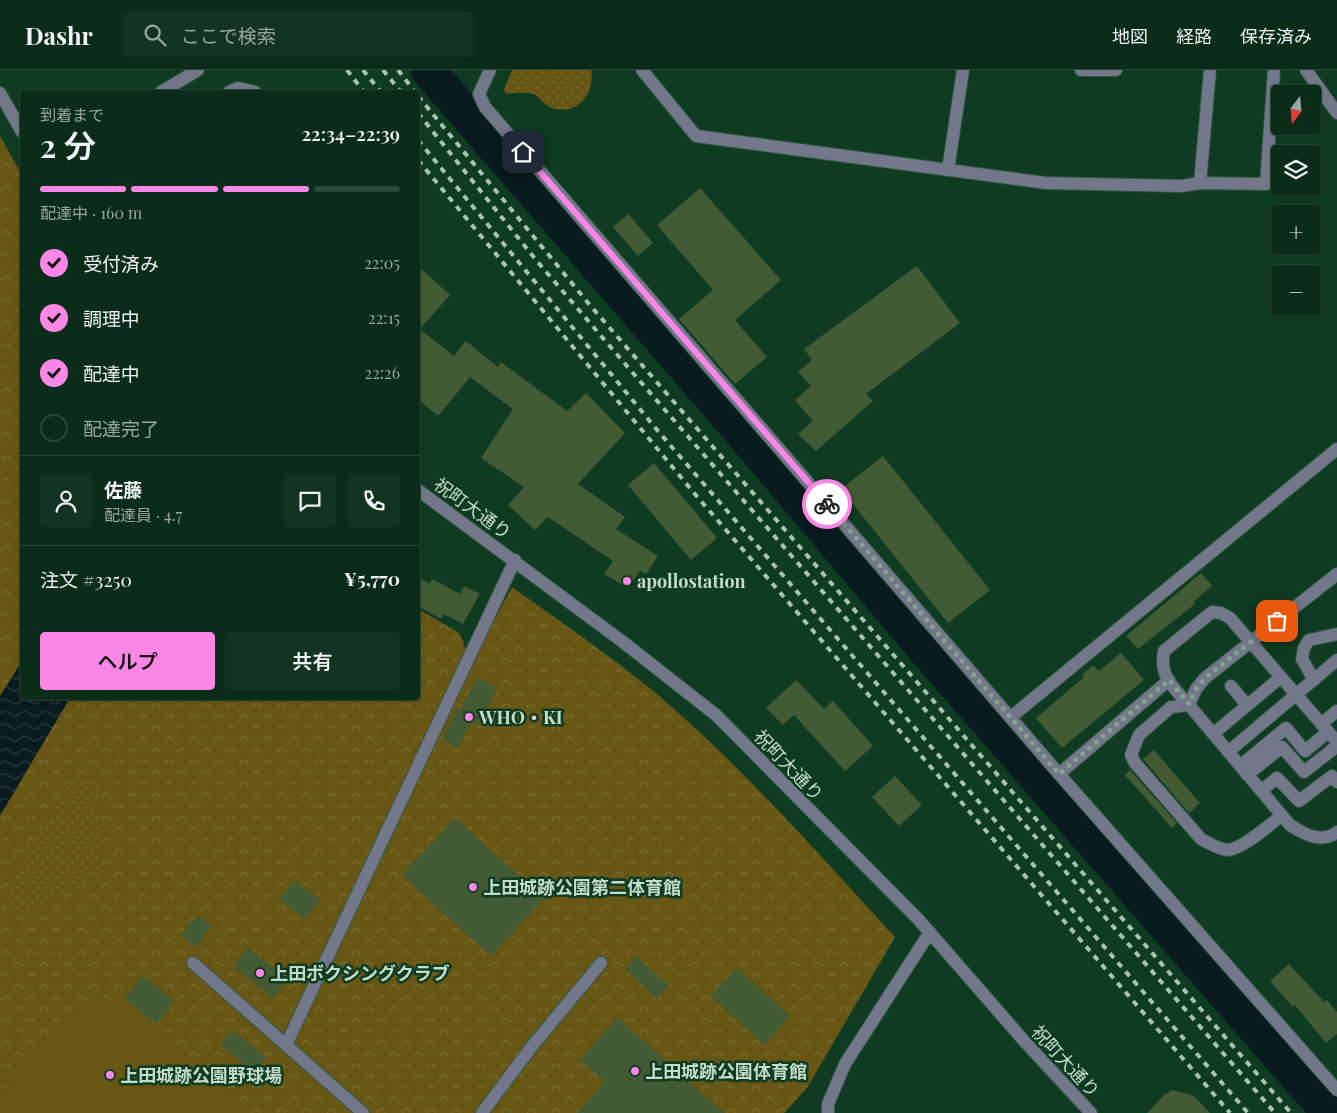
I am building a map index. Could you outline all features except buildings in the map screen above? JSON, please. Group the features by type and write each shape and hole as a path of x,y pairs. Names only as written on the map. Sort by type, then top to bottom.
{"street":[{"path":"164,90 198,70"},
{"path":"490,70 479,94 485,107 1059,774 1337,1090"},
{"path":"642,70 696,136 1046,183 1182,186 1200,183 1266,184 1274,70"},
{"path":"948,170 963,70"},
{"path":"1081,70 1116,70"},
{"path":"1200,183 1210,70"},
{"path":"1306,70 1337,113"},
{"path":"234,90 238,88 246,90"},
{"path":"0,93 20,128"},
{"path":"1011,717 1337,449"},
{"name":"祝町大通り","path":"420,491 515,560 655,666 716,715 930,932 1025,1042 1091,1113"},
{"path":"286,1045 515,560"},
{"path":"1189,704 1196,689 1205,678 1250,642 1335,580"},
{"path":"1337,742 1230,618 1221,613 1212,612 1164,651 1161,664 1169,680 1281,816 1308,837 1322,838 1337,832"},
{"path":"1314,680 1302,659 1304,648 1309,640 1337,634"},
{"path":"1228,752 1337,660"},
{"path":"1213,734 1281,677"},
{"path":"1059,774 1169,680"},
{"path":"1231,686 1247,705"},
{"path":"1189,704 1172,707 1139,734 1131,754 1135,763 1201,839 1214,846 1228,850 1242,845 1281,816"},
{"path":"1243,771 1286,728 1305,751 1325,728 1337,710"},
{"path":"1243,771 1282,747 1304,772 1337,746"},
{"path":"1261,791 1278,778 1299,801 1332,776 1337,782"},
{"path":"828,1113 828,1104 845,1064 930,932"},
{"path":"193,963 363,1113"},
{"path":"482,1113 533,1046 601,963"}],"green space":[{"path":"512,70 591,70 592,79 583,101 570,109 561,110 552,108 533,94 506,94 504,89"},
{"path":"0,136 20,171 20,700 420,700 420,610 458,632 464,643 463,646 476,654 512,587 622,667 690,723 751,782 895,937 807,1088 784,1113 0,1113"},
{"path":"78,777 96,783 99,788 99,868 96,873 82,880 79,890 17,913 14,912 8,906 3,895 72,779"},
{"name":"上田城跡公園野球場","path":"101,999 121,1003 145,1018 244,1113 0,1113 0,1101 33,1048 80,1003"}],"water":[{"path":"20,664 20,700 69,700 0,816 0,696"}],"waterway":[{"path":"428,70 737,427 934,660 1329,1113"}],"railway":[{"path":"347,70 362,90"},
{"path":"363,70 379,90"},
{"path":"383,70 399,90"},
{"path":"398,70 413,90"},
{"path":"420,98 589,304 1291,1113"},
{"path":"420,115 536,260 1275,1113"},
{"path":"420,142 658,431 1248,1113"},
{"path":"420,162 694,493 1230,1113"}],"way so far":[{"path":"827,504 1059,774 1169,680 1189,704 1196,689 1205,678 1277,621"}],"place":[{"name":"apollostation","path":"627,581"},
{"name":"WHO・KI","path":"469,717"},
{"name":"上田城跡公園第二体育館","path":"473,887"},
{"name":"上田ボクシングクラブ","path":"260,973"},
{"name":"上田城跡公園体育館","path":"635,1071"},
{"name":"上田城跡公園野球場","path":"110,1075"}],"route":[{"path":"523,152 827,504"}]}
